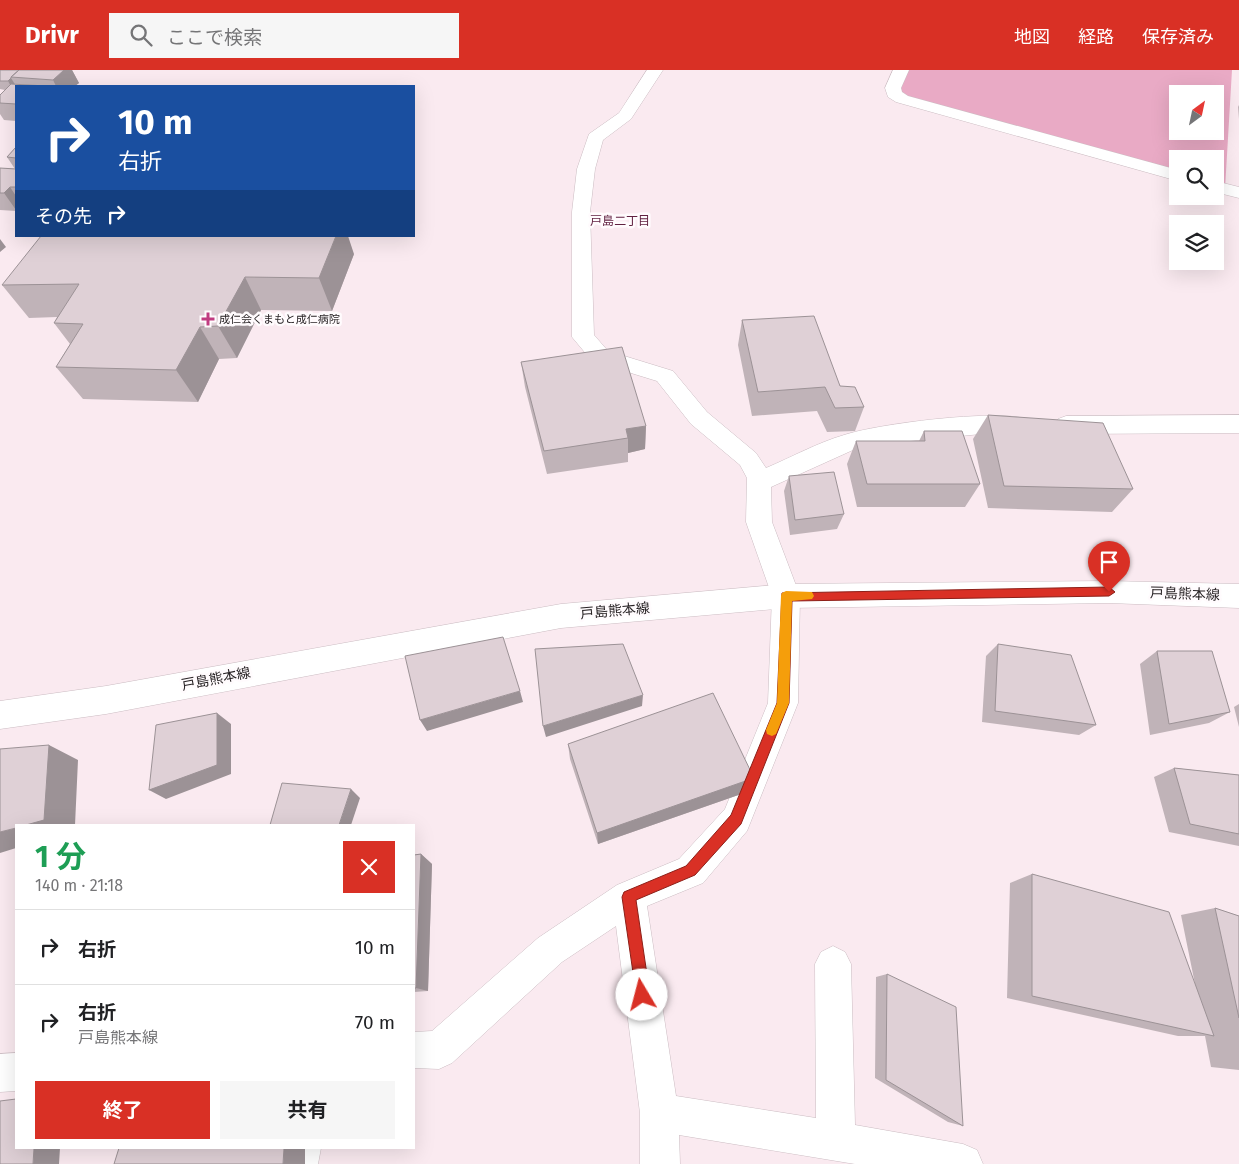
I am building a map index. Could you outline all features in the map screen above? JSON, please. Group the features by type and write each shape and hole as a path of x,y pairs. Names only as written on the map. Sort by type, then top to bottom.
{"street":[{"path":"415,1050 439,1050 550,950 629,897 691,871 736,820 783,703 786,596 759,522 759,477 748,459 699,418 666,376 600,356 583,337 581,212 586,169 596,138 625,116 655,70"},
{"path":"901,70 893,88 894,94 902,99 1169,173"},
{"path":"1224,189 1239,193"},
{"path":"759,482 849,442 900,433 981,425 1239,424"},
{"name":"戸島熊本線","path":"0,715 106,700 561,616 786,596 1109,592 1239,596"},
{"path":"629,897 659,1113 660,1164"},
{"path":"833,964 836,1141"},
{"path":"0,1073 15,1072"},
{"path":"659,1113 836,1141 915,1160 963,1164"}],"lane":[{"path":"305,1164 308,1149"}],"shaded area":[{"path":"901,70 1232,70 1225,189 1224,150 1169,150 1169,174 894,94"}],"building":[{"path":"0,70 19,70 8,81 0,81"},
{"path":"19,70 64,70 53,80 11,77"},
{"path":"11,84 28,85 15,85 15,104 0,103 0,95"},
{"path":"15,148 15,158 7,157"},
{"path":"0,168 15,169 15,187 10,187 4,193 0,193"},
{"path":"40,237 336,237 319,278 245,277 218,326 200,327 176,370 56,367 83,324 54,323 79,284 2,285"},
{"path":"814,316 840,386 855,387 864,407 835,408 825,387 758,392 742,320"},
{"path":"622,347 646,426 626,429 628,438 544,451 521,362"},
{"path":"988,415 1103,423 1133,489 1004,486"},
{"path":"924,431 962,431 980,484 867,484 856,441 925,441"},
{"path":"834,472 844,514 795,520 789,476"},
{"path":"503,637 520,691 420,720 405,656"},
{"path":"623,644 643,695 543,726 535,649"},
{"path":"998,644 1071,655 1096,725 995,711"},
{"path":"1157,651 1212,651 1230,712 1169,724"},
{"path":"713,693 754,778 597,833 568,744"},
{"path":"217,713 217,765 149,790 156,725"},
{"path":"49,745 44,820 30,824 15,824 15,828 0,832 0,749"},
{"path":"1174,768 1239,775 1239,834 1190,824"},
{"path":"282,783 351,789 339,824 270,824"},
{"path":"421,854 416,988 415,988 415,855"},
{"path":"1032,874 1169,912 1214,1036 1032,996"},
{"path":"1215,908 1239,916 1239,1018"},
{"path":"887,974 956,1007 963,1126 886,1080"},
{"path":"15,1099 15,1149 34,1149 33,1164 0,1164 0,1101"},
{"path":"119,1149 284,1149 283,1164 114,1164"}],"slow traffic":[{"path":"772,730 783,703 786,596 808,596"}],"place":[{"name":"成仁会くまもと成仁病院","path":"208,319"}],"district":[{"name":"戸島二丁目","path":"620,221"}],"route":[{"path":"642,995 629,897 691,871 736,820 783,703 786,596 1109,592"}]}
